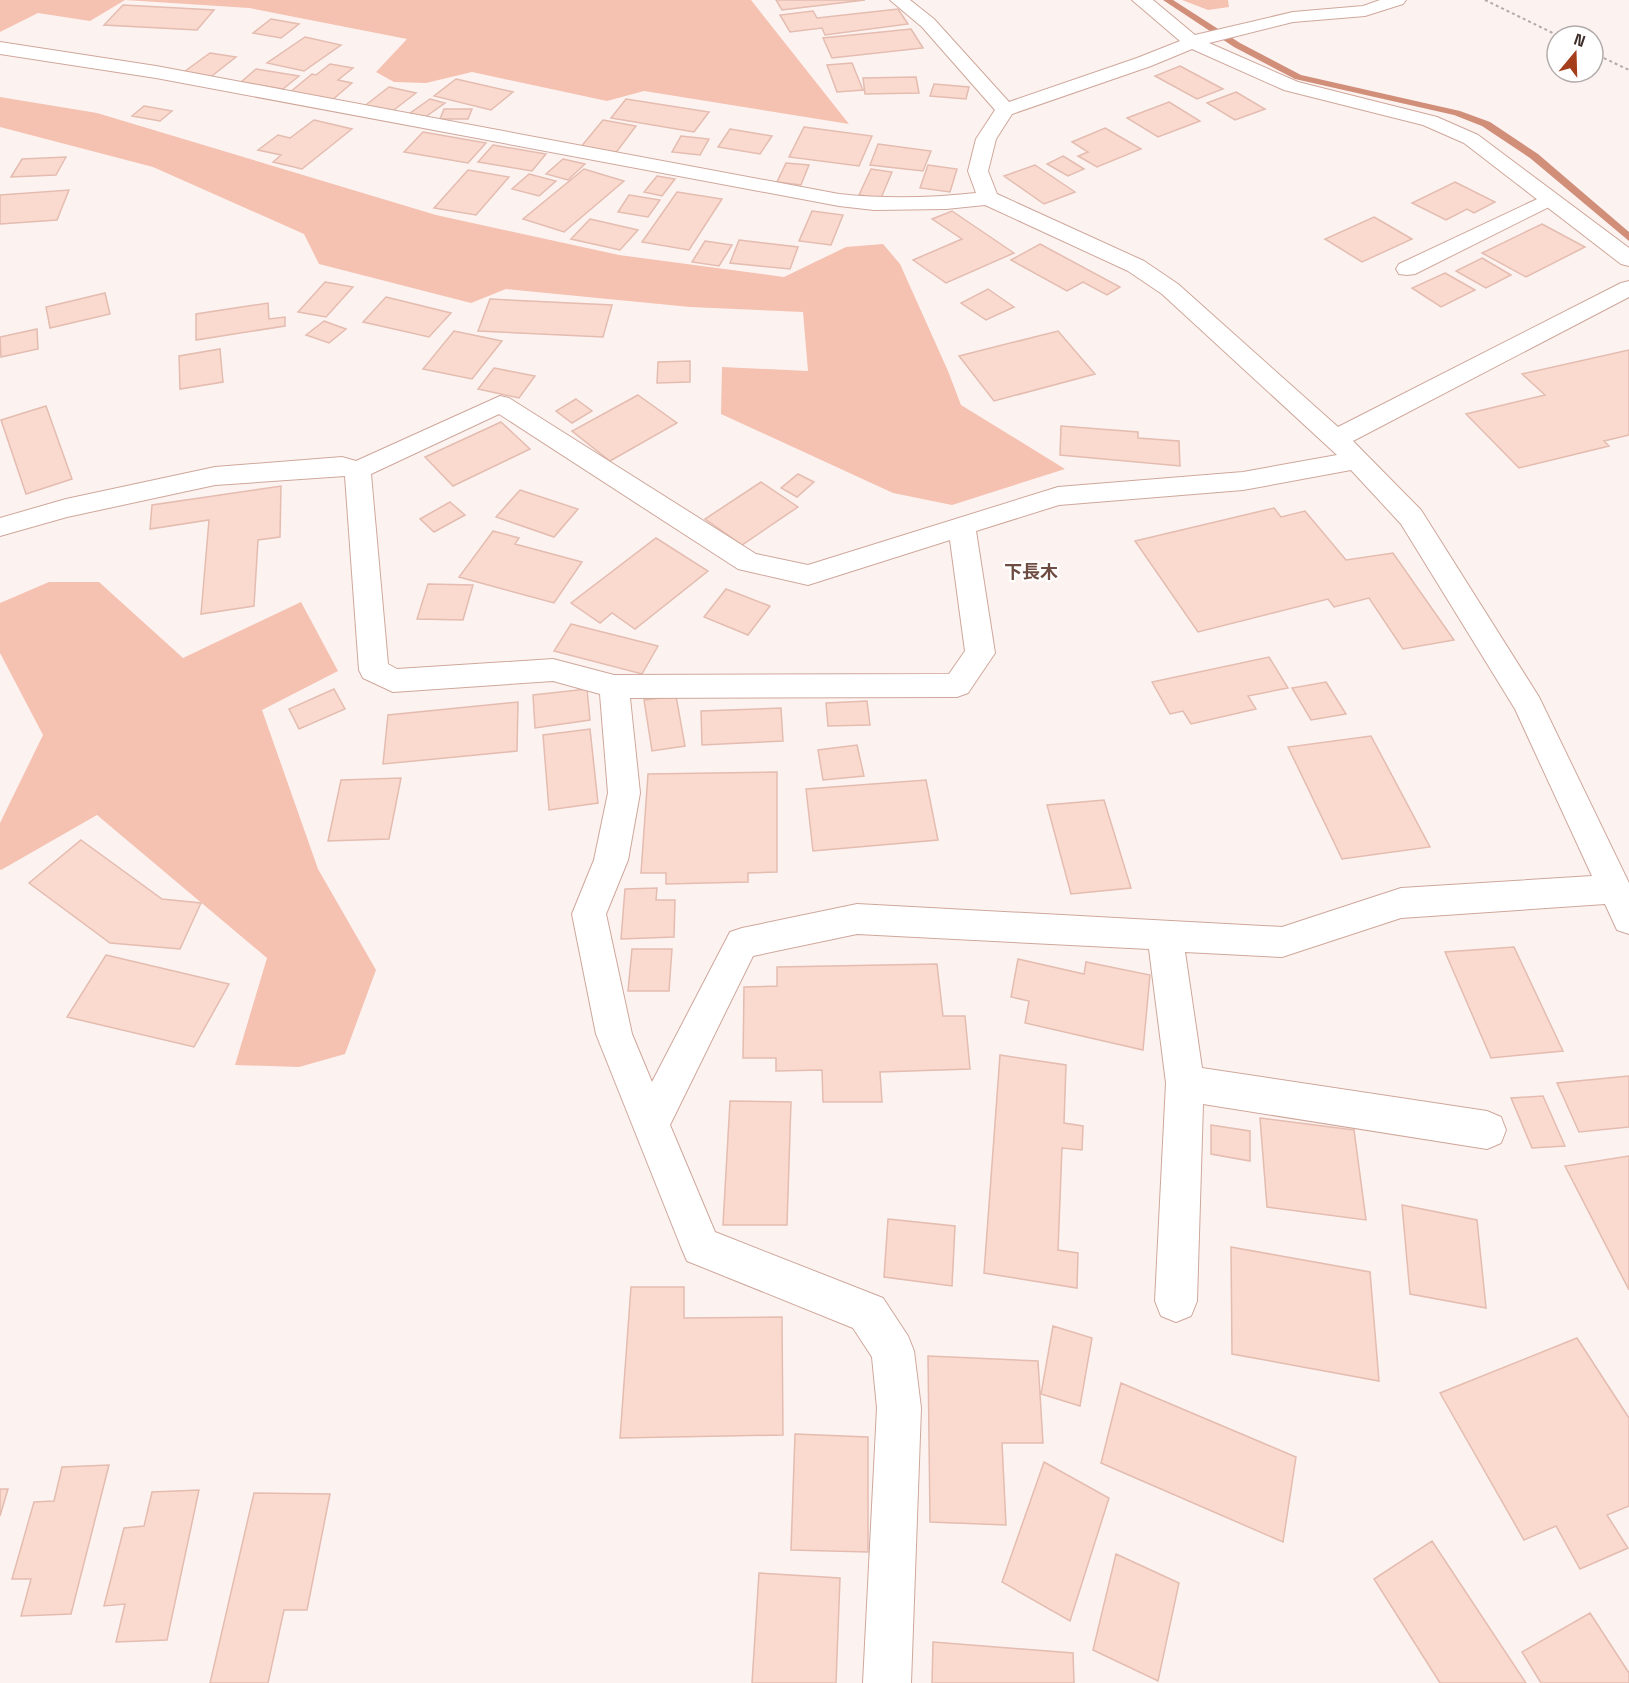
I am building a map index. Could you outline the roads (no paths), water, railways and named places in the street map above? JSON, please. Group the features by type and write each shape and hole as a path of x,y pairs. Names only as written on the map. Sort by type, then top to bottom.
{"street":[{"path":"899,0 928,23 1005,110"},
{"path":"1141,0 1202,39 1291,86 1430,121 1471,139 1629,259"},
{"path":"988,198 978,171 986,140 1005,110 1144,62 1202,39 1236,29 1293,17 1365,11 1397,0"},
{"path":"0,48 168,74 839,200 874,204 934,203 988,198 1136,266 1170,289 1336,439 1411,517 1528,705 1629,919"},
{"path":"1336,439 1629,288"},
{"path":"0,527 66,508 215,476 342,465 358,470 500,404 748,562 808,575 1058,496 1243,481 1357,460"},
{"path":"358,470 374,670 393,681 553,670 614,687 957,685 980,653 962,526"},
{"path":"614,687 624,793 611,860 589,914 614,1034 701,1247 868,1313 893,1351 899,1408 887,1683"},
{"path":"651,1124 742,943 857,919 1282,942 1401,903 1613,889"},
{"path":"1165,935 1185,1083 1176,1301"},
{"path":"1185,1083 1487,1130"}],"lane":[{"path":"1407,269 1550,199"}],"waterway":[{"path":"1167,0 1237,45 1298,77 1457,113 1486,124 1534,156 1629,238"}],"district":[{"name":"下長木","path":"1031,571"}]}
